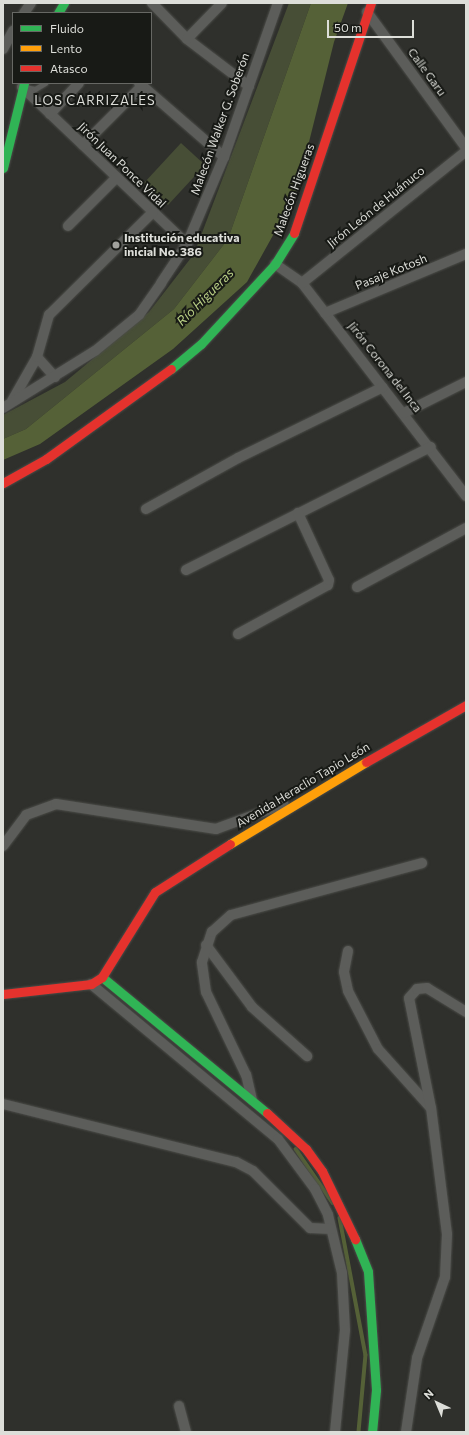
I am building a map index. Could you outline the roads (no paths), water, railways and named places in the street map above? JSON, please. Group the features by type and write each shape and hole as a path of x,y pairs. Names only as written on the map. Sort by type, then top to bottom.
{"main road":[{"name":"Malecón Higueras","path":"3,483 46,459 71,439 163,376 201,344 275,264 294,233 369,8"},
{"path":"3,168 23,85"},
{"name":"Avenida Heraclio Tapio León","path":"102,978 143,906 155,892 300,799 466,705"},
{"path":"3,994 91,984 102,978 252,1100 306,1149 322,1171 340,1202 368,1272 376,1390 372,1432"}],"street":[{"path":"25,12 31,3"},
{"path":"187,39 222,3"},
{"name":"Malecón Walker G. Soberón","path":"7,405 55,377 95,351 139,315 187,244 224,157 278,3"},
{"path":"155,7 187,39 249,86"},
{"name":"Calle Garu","path":"369,8 466,148"},
{"path":"3,49 12,33"},
{"path":"50,114 78,84"},
{"path":"83,145 140,84 224,157"},
{"name":"Jirón Juan Ponce Vidal","path":"23,85 50,114 187,244"},
{"name":"Jirón León de Huánuco","path":"302,283 466,151"},
{"path":"68,226 117,177"},
{"path":"7,405 37,357 49,315 153,212"},
{"name":"Pasaje Kotosh","path":"325,313 466,254"},
{"name":"Jirón Corona del Inca","path":"275,264 302,283 431,447 466,496"},
{"path":"37,357 55,377"},
{"path":"404,413 466,382"},
{"path":"146,509 238,458 383,387"},
{"path":"186,570 431,447"},
{"path":"238,634 328,585 329,580 298,514"},
{"path":"357,586 466,528"},
{"path":"3,846 7,832 26,815 56,804 216,829 300,799"},
{"path":"252,1100 246,1075 206,992 202,962 206,945 212,932 231,915 422,863"},
{"path":"206,945 252,1007 307,1056"},
{"path":"348,951 344,972 348,991 378,1049 431,1108"},
{"path":"91,984 278,1139 302,1168 331,1229 342,1273 346,1330 335,1432"},
{"path":"406,1432 417,1358 445,1277 447,1234 431,1108 409,998 417,989 427,988 466,1012"},
{"path":"3,1104 236,1162 253,1171 310,1228 331,1229"},
{"path":"179,1406 186,1432"}],"lane":[{"path":"23,85 35,89 43,84"}],"water":[{"name":"Río Higueras","path":"311,3 348,3 334,42 296,194 247,282 173,349 40,444 3,460 3,439 26,429 174,309 228,239"}],"waterway":[{"path":"296,1149 333,1203"},
{"path":"340,1218 366,1355 359,1432"}],"place":[{"name":"Institución educativa inicial No. 386","path":"116,245"}],"district":[{"name":"LOS CARRIZALES","path":"95,100"}]}
